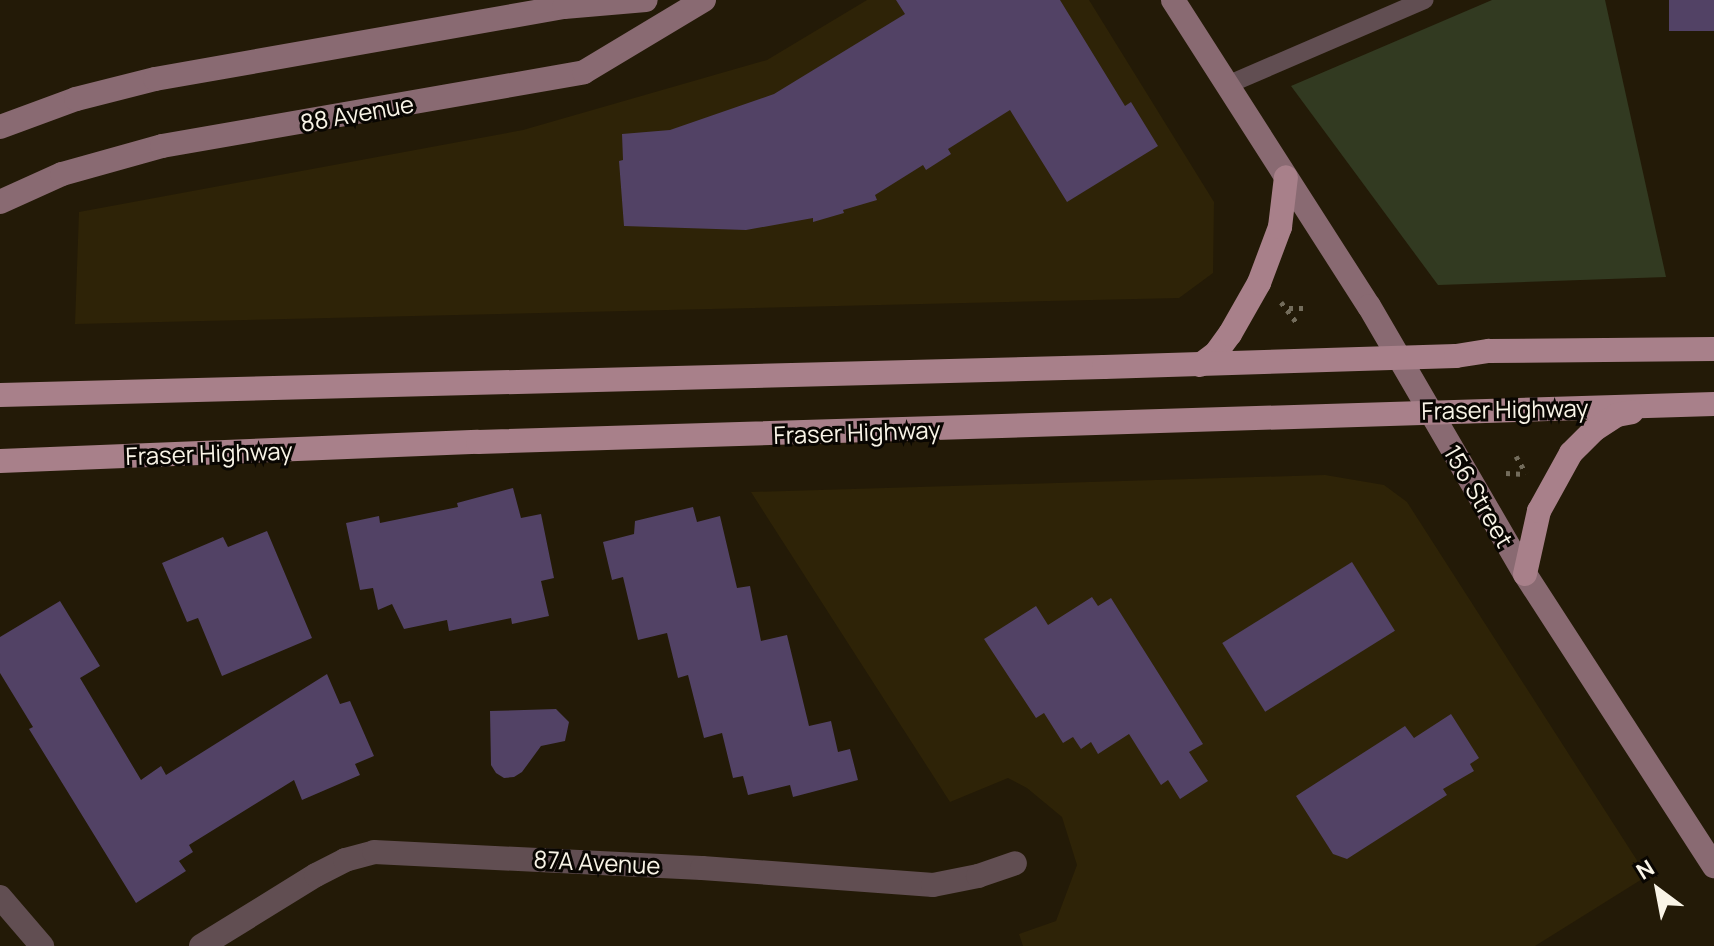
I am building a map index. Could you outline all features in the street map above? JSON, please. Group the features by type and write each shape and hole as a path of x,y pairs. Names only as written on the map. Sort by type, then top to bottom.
{"main road":[{"path":"0,127 76,99 155,79 564,7 646,0"},
{"name":"88 Avenue","path":"0,202 62,174 150,148 584,72 704,0"},
{"name":"156 Street","path":"1173,0 1399,356 1525,574 1714,866"},
{"path":"1200,365 1216,353 1230,334 1259,283 1280,227 1286,177"},
{"path":"0,395 1200,365 1489,351 1714,349"},
{"name":"Fraser Highway","path":"0,461 1431,411 1714,404"},
{"path":"1525,574 1539,511 1571,453 1594,430 1617,415 1656,406"}],"street":[{"name":"87A Avenue","path":"201,946 316,875 345,860 374,852 686,867 933,885 978,876 1015,863"},
{"path":"0,897 42,946"}],"lane":[{"path":"1227,85 1424,0"}],"path":[{"path":"1297,323 1289,308 1305,308"},
{"path":"1506,473 1526,474 1516,456"}],"shaded area":[{"path":"867,0 1089,0 1214,202 1213,273 1179,298 75,324 79,212 523,130 767,60"},
{"path":"1325,475 1384,485 1407,502 1647,876 1535,946 1023,946 1019,934 1056,921 1077,865 1062,817 1027,788 1008,778 950,802 751,492"}],"green space":[{"path":"1492,0 1605,0 1666,277 1438,285 1291,86"}],"building":[{"path":"896,0 1060,0 1125,106 1131,102 1158,146 1067,202 1010,110 948,149 951,154 926,170 923,165 875,195 877,200 843,210 844,213 813,222 813,218 746,230 624,226 619,161 623,160 622,134 670,130 774,94 905,14"},
{"path":"1669,0 1714,0 1714,31 1669,31"},
{"path":"513,488 521,518 541,514 554,578 541,581 549,616 512,624 511,618 449,631 447,620 404,629 392,604 378,610 373,588 360,590 346,523 379,516 380,523 458,507 457,503"},
{"path":"693,507 697,522 720,516 737,588 750,586 761,641 787,635 809,726 831,721 838,752 850,749 858,780 793,797 790,785 748,795 743,776 733,778 722,733 704,738 688,675 678,678 667,633 638,640 623,577 612,580 603,542 634,534 635,521"},
{"path":"267,531 312,638 222,676 198,618 187,622 162,563 223,537 228,547"},
{"path":"1352,562 1395,631 1265,712 1222,643"},
{"path":"1092,597 1098,606 1111,598 1203,744 1189,752 1208,781 1180,799 1168,780 1161,785 1129,734 1098,754 1091,742 1081,749 1073,737 1063,743 1044,713 1036,718 984,639 1036,606 1048,625"},
{"path":"60,601 100,666 80,678 141,780 161,766 166,775 327,674 340,704 350,701 374,756 355,764 360,775 302,800 294,780 189,845 193,852 179,861 186,871 136,903 29,729 33,727 0,673 0,637"},
{"path":"556,709 569,722 565,741 541,746 522,772 514,777 504,778 496,773 491,765 490,711"},
{"path":"1451,714 1479,758 1470,764 1474,771 1443,789 1447,795 1347,859 1333,854 1296,796 1405,726 1414,738"}]}
